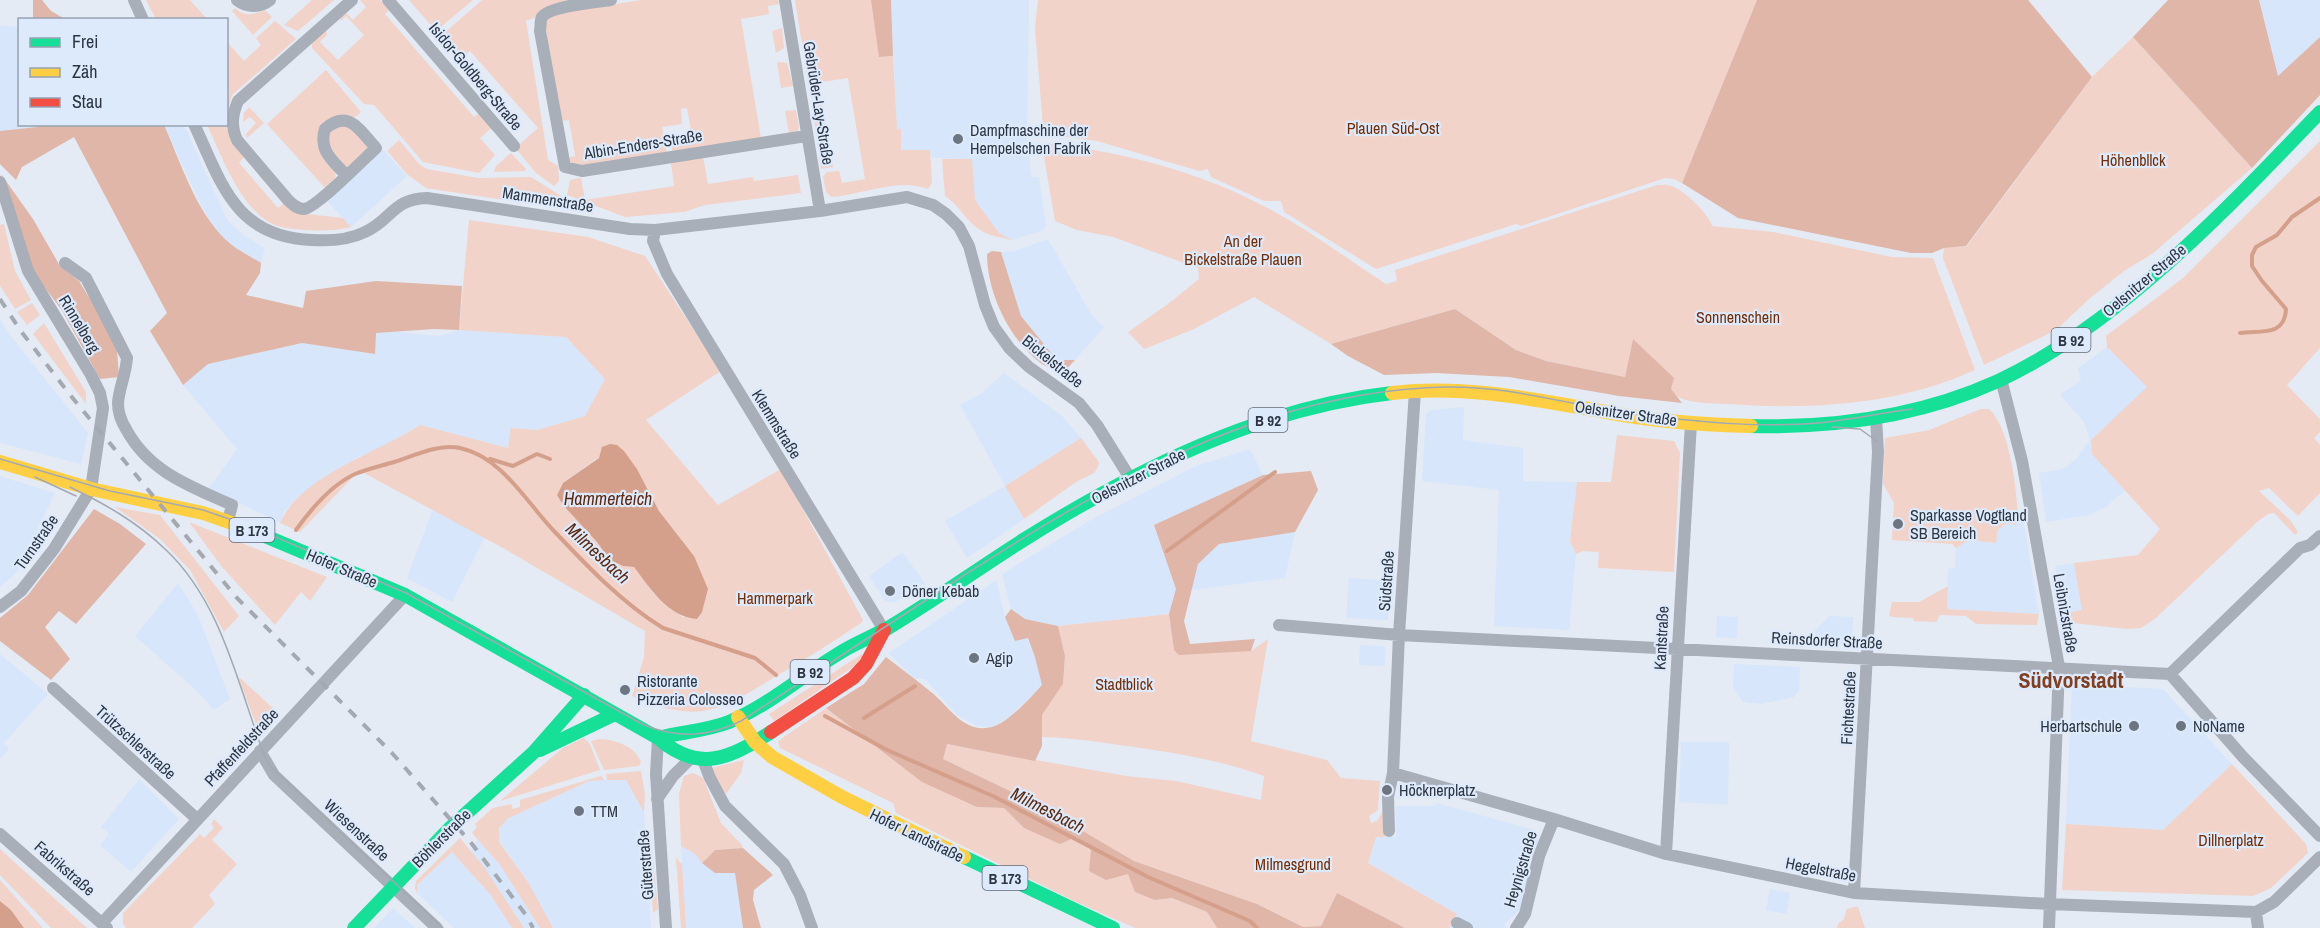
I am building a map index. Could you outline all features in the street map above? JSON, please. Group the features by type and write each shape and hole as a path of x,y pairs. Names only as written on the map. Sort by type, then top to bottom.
{"main road":[{"name":"Oelsnitzer Straße","path":"738,717 846,648 884,630 1069,512 1130,478 1225,435 1322,405 1415,391 1483,391 1644,418 1776,427 1876,418 1973,392 2056,350 2111,309 2229,206 2320,112"},
{"name":"Hofer Straße","path":"0,462 91,489 194,511 228,521 405,595 658,738 670,750 696,759"},
{"name":"Oelsnitzer Straße","path":"755,742 853,678 866,664 884,630"},
{"name":"Böhlerstraße","path":"354,928 474,805 533,753 584,695"},
{"name":"Böhlerstraße","path":"533,753 615,714"},
{"name":"B 92","path":"658,738 709,728 738,717"},
{"name":"Hofer Landstraße","path":"738,717 755,742 779,762 842,797 1038,894 1113,928"},
{"name":"B 92","path":"696,759 723,757 755,742"}],"street":[{"path":"134,0 142,18"},
{"path":"237,0 249,6 257,6 270,0"},
{"path":"346,175 322,146 325,129 339,120 348,120 354,124 376,148 313,205 305,209 298,208 288,200 237,140 232,119 238,101 352,0"},
{"name":"Isidor-Goldberg-Straße","path":"388,0 514,146"},
{"name":"Albin-Enders-Straße","path":"611,0 556,9 547,12 542,17 540,31 565,167 582,171 806,136"},
{"name":"Gebrüder-Lay-Straße","path":"785,0 820,211"},
{"name":"Mammenstraße","path":"195,126 226,191 243,215 261,228 290,239 323,241 353,237 380,224 395,207 406,201 427,198 630,229 655,230 820,211 907,197 933,205 959,227"},
{"name":"Rinnelberg","path":"0,182 28,271 100,393 103,408 91,489"},
{"name":"Bickelstraße","path":"959,227 969,246 985,305 994,327 1010,349 1029,367 1079,403 1097,425 1130,478"},
{"name":"Klemmstraße","path":"655,230 653,241 667,274 884,630"},
{"path":"64,263 86,278 127,358 127,370 118,404 120,417 134,445 153,464 176,479 232,505 228,521"},
{"name":"Leibnizstraße","path":"2001,379 2022,461 2059,667 2049,928"},
{"name":"Südstraße","path":"1393,773 1399,635 1415,391"},
{"name":"Fichtestraße","path":"1854,893 1878,452 1876,418"},
{"name":"Kantstraße","path":"1666,854 1691,423"},
{"name":"Turnstraße","path":"0,607 21,591 54,549 91,489"},
{"path":"2320,536 2301,549 2170,674 2243,757 2320,836"},
{"path":"2310,545 2320,556"},
{"name":"Pfaffenfeldstraße","path":"105,925 197,819 405,595"},
{"name":"Reinsdorfer Straße","path":"1279,625 1399,635 2170,674"},
{"name":"Trützschlerstraße","path":"53,688 197,819"},
{"name":"Güterstraße","path":"658,738 657,799 666,928"},
{"name":"Wiesenstraße","path":"260,751 274,775 437,928"},
{"path":"657,799 673,776 696,759 725,806 784,864 800,895 812,928"},
{"path":"1389,831 1389,788 1393,773"},
{"name":"Hegelstraße","path":"1393,773 1666,854 1854,893 2256,912"},
{"name":"Heynigstraße","path":"1516,928 1526,914 1539,856 1554,819"},
{"name":"Fabrikstraße","path":"0,834 105,925"},
{"path":"2258,928 2256,912 2274,902 2320,857"}],"shaded area":[{"path":"33,0 42,0 51,11 63,18 33,18"},
{"path":"871,0 891,0 893,56 879,57"},
{"path":"891,0 1029,0 1027,135 1031,177 1039,177 1046,226 1042,231 1012,240 999,233 975,200 971,159 932,158 930,150 901,150 901,129 897,129"},
{"path":"1757,0 2028,0 2092,77 1966,246 1944,248 1932,253 1911,253 1738,218 1682,183"},
{"path":"2168,0 2259,0 2278,76 2320,37 2320,95 2252,168 2133,37"},
{"path":"2259,0 2320,0 2320,37 2278,76"},
{"path":"0,26 18,27 18,126 40,126 0,131"},
{"path":"164,126 184,126 228,221 243,235 265,248 261,263 227,242 212,224"},
{"path":"164,126 190,186 215,228 230,243 261,263 260,273 246,295 303,308 306,291 376,281 462,286 459,330 434,329 376,333 375,354 302,343 208,364 183,385 150,331 167,313 74,137 22,167 16,180 0,164 0,131 37,127"},
{"path":"383,150 407,176 351,227 327,201"},
{"path":"1,174 33,219 60,266 79,281 88,296 97,302 117,349 119,377 100,379 61,309 32,271"},
{"path":"1048,239 1091,314 1104,327 1075,360 1057,360 1021,316 1001,252 1015,251"},
{"path":"992,251 1001,252 1021,316 1057,360 1075,360 1062,374 1042,364 1030,354 1002,315 988,269 987,254"},
{"path":"1455,309 1516,350 1546,361 1625,377 1633,339 1674,378 1671,389 1682,403 1619,396 1509,377 1436,373 1384,375 1331,344"},
{"path":"0,319 10,335 88,433 81,464 0,443"},
{"path":"376,330 439,336 459,330 566,337 605,379 585,416 537,430 512,428 508,448 420,425 379,449 358,457 313,485 284,512 280,523 209,488 237,449 183,385 208,364 302,343 375,354"},
{"path":"2107,347 2148,387 2091,440 2092,454 2125,490 2106,507 2089,515 2046,522 2039,473 2063,469 2076,459 2090,440 2084,422 2060,395 2081,380 2078,368"},
{"path":"1004,373 1062,416 1081,438 1005,486 960,405 982,393"},
{"path":"1464,407 1463,440 1523,448 1523,481 1577,482 1570,541 1576,554 1569,630 1494,626 1499,490 1422,481 1426,414 1431,410"},
{"path":"1250,449 1263,475 1154,525 1177,589 1169,614 1058,626 1025,619 1011,609 1002,575 1013,567 1089,521 1196,466"},
{"path":"1311,471 1318,490 1295,532 1219,544 1198,564 1184,621 1190,644 1255,639 1251,651 1179,655 1174,650 1169,614 1176,589 1154,525 1263,475"},
{"path":"0,476 55,493 18,571 0,587"},
{"path":"1005,486 1024,519 967,558 945,521"},
{"path":"94,509 120,524 146,544 76,624 59,611 45,627 70,659 51,680 0,641 0,618 28,595"},
{"path":"433,509 485,537 452,602 407,578"},
{"path":"2024,523 2039,614 1947,609 1948,569 1955,568 1956,548 1969,540 1996,543 1998,530 2005,524"},
{"path":"1295,532 1285,578 1191,590 1198,564 1219,544"},
{"path":"902,552 925,583 895,602 885,601 869,576"},
{"path":"2074,563 2083,611 2063,614 2055,566"},
{"path":"1349,578 1391,581 1388,620 1346,618"},
{"path":"996,580 1005,617 1015,641 1027,638 1043,685 1010,716 993,727 976,726 957,715 925,679 913,678 889,653"},
{"path":"178,583 198,615 230,699 214,710 196,690 135,636"},
{"path":"1011,609 1025,619 1058,626 1065,656 1063,684 1042,715 1042,746 1035,761 947,744 943,759 1035,803 1134,861 1257,904 1303,927 1321,926 1337,893 1405,928 1217,928 1207,912 1172,898 1155,900 1135,892 1128,874 1106,880 1089,871 1091,850 1076,837 1060,844 1024,828 1004,808 977,807 922,782 826,708 864,684 886,657 931,692 965,723 982,728 998,725 1019,709 1042,685 1028,638 1015,641 1005,617"},
{"path":"1717,616 1738,617 1737,638 1716,637"},
{"path":"1830,616 1853,617 1852,640 1848,644 1814,643 1815,630"},
{"path":"1360,645 1385,646 1385,666 1359,665"},
{"path":"0,654 48,694 4,743 9,749 0,759"},
{"path":"1734,664 1800,667 1799,691 1794,697 1762,704 1743,702 1733,688"},
{"name":"Herbartschule","path":"2072,684 2163,689 2232,764 2163,830 2066,824"},
{"path":"1681,742 1729,742 1728,805 1679,802"},
{"path":"139,779 179,819 131,872 100,845 109,834 101,827"},
{"path":"626,780 644,812 651,928 553,928 528,882 499,841 499,828 509,818 589,781"},
{"path":"1437,803 1534,830 1539,840 1524,906 1504,925 1507,928 1449,928 1457,914 1368,863 1376,837 1396,837 1396,806 1435,806"},
{"path":"478,840 500,865 540,928 524,928 470,849"},
{"path":"681,846 695,854 715,873 735,872 743,928 686,928"},
{"path":"743,848 773,875 754,890 753,900 761,928 743,928 735,873 715,873 702,863 715,850"},
{"path":"452,852 490,894 512,928 454,928 417,893 417,885"},
{"path":"1770,889 1790,893 1786,914 1766,910"},
{"path":"393,908 415,928 374,928"}],"green space":[{"path":"146,0 190,0 206,18 155,18"},
{"path":"312,0 334,0 298,31 284,25"},
{"path":"360,0 380,0 389,10 385,14 474,117 483,110 495,125 480,138 495,155 479,173 423,162 374,105 364,104 312,48 312,43 326,29 327,35 320,42 338,60 364,35 346,16 341,21 340,18 345,12 353,20 366,7"},
{"path":"409,0 473,0 436,31"},
{"path":"482,0 582,0 526,21 548,160 558,166 559,181 554,186 536,173 514,146 517,143 520,144 538,128 470,51 460,59 441,36"},
{"path":"641,0 778,0 779,4 768,6 769,14 741,19 761,138 673,155 671,141 692,137 687,108 681,109 682,124 662,127 667,155 574,167 567,158 575,156 569,120 560,121 545,22 550,15"},
{"path":"795,0 871,0 880,57 893,56 897,129 901,129 901,150 930,150 932,183 928,189 905,185 892,186 831,197 826,192 823,176 827,172 839,171 842,183 865,179 848,78 810,84 808,82"},
{"name":"Plauen Süd-Ost","path":"1038,0 1757,0 1682,183 1665,178 1521,226 1516,224 1376,269 1284,212 1281,201 1264,201 1211,177 1208,169 1199,171 1097,141 1051,135 1043,127 1035,28"},
{"path":"235,8 242,13 249,14 265,10 272,17 253,35 232,11"},
{"path":"275,21 296,39 232,95 228,109 228,43 244,61 261,45 256,38"},
{"path":"782,28 784,48 776,53 772,31"},
{"name":"Höhenbllck","path":"2133,37 2252,168 2152,254 2124,271 2089,299 2056,330 1984,365 1943,258 1944,248 1967,246 2092,77"},
{"path":"777,62 787,63 793,86 781,88"},
{"path":"326,70 361,112 354,118 339,115 322,129 318,136 318,148 336,171 335,178 325,188 267,124"},
{"path":"821,101 833,167 821,169 812,102"},
{"path":"249,107 264,123 247,138 246,134 256,123 250,117 243,122 244,113"},
{"path":"796,110 799,128 789,133 785,111"},
{"path":"339,125 353,128 368,146 367,151 345,169 328,151 328,131"},
{"path":"207,126 226,126 232,143 244,157 239,163 278,208 284,203 298,213 343,218 351,227 305,230 282,227 269,222 249,204 225,164"},
{"path":"399,140 420,165 427,169 478,178 531,177 595,214 426,188 407,174 387,151"},
{"path":"2320,141 2320,348 2287,385 2320,419 2320,432 2314,438 2320,445 2320,493 2298,516 2269,488 2259,491 2291,521 2298,532 2295,535 2274,513 2268,514 2156,618 2141,628 2127,629 2064,622 2063,614 2082,610 2074,563 2138,555 2160,529 2092,454 2091,440 2147,387 2107,347 2106,336 2183,278"},
{"path":"1045,143 1105,152 1164,166 1221,186 1289,220 1386,284 1397,281 1395,270 1657,185 1669,185 1695,203 1712,226 1773,232 1892,257 1933,258 1975,370 1916,391 1854,402 1790,406 1702,403 1674,394 1633,339 1625,377 1546,361 1516,350 1455,309 1331,344 1254,297 1194,329 1144,349 1128,332 1199,279 1198,268 1113,237 1077,230 1055,221 1042,145"},
{"path":"511,153 526,169 525,171 494,172 496,166"},
{"path":"703,157 708,184 753,177 754,181 798,175 801,193 705,205 684,212 625,217 567,195 570,180 581,178 585,200 674,186 671,163"},
{"path":"942,159 972,159 975,200 999,233 1012,240 980,230 945,196"},
{"name":"Hammerpark","path":"469,220 588,237 645,256 721,371 646,420 718,505 781,469 863,620 861,623 734,701 708,710 679,711 632,696 644,657 645,631 503,548 364,473 357,473 300,532 280,523 290,506 322,478 420,425 508,448 511,428 537,430 585,416 605,379 566,337 459,330","holes":["599,457 637,469 659,511 694,556 684,618 654,594 634,567 623,566 610,560 557,495 563,483"]},
{"path":"4,224 15,271 31,300 15,309 0,286 0,225"},
{"path":"32,303 40,315 27,325 17,312"},
{"path":"44,323 86,392 86,404 33,334"},
{"path":"1981,409 1989,409 2002,430 2011,462 2018,524 2005,524 1998,530 1996,543 1969,540 1956,548 1952,544 1892,540 1894,503 1883,484 1885,438 1929,430"},
{"path":"1617,435 1674,441 1680,453 1674,572 1598,568 1599,552 1583,551 1576,554 1570,541 1577,482 1611,482"},
{"path":"1081,438 1099,462 1094,473 1076,482 1024,519 1005,486"},
{"path":"115,507 160,515 239,616 224,632 190,570 160,539"},
{"path":"189,522 327,577 310,601 301,592 275,625 222,567"},
{"path":"1948,586 1947,609 2039,614 2037,625 1976,624 1966,616 1940,615 1936,622 1914,621 1913,618 1889,615 1892,602 1919,602"},
{"path":"1169,614 1174,650 1251,651 1268,639 1251,741 1327,760 1341,778 1380,781 1378,810 1369,816 1371,823 1377,821 1385,808 1385,837 1376,837 1368,863 1457,914 1449,928 1405,928 1337,893 1321,926 1303,927 1257,904 1134,861 1035,803 943,759 946,744 1126,776 1176,781 1261,800 1264,776 1235,767 1192,756 1147,749 1042,737 1042,715 1063,684 1065,656 1058,626"},
{"path":"862,654 863,660 774,721 769,714"},
{"path":"239,679 276,711 259,732"},
{"path":"826,708 873,744 977,807 1004,808 1024,828 1075,837 1128,874 1155,900 1172,898 1207,912 1217,928 1135,928 1072,900 896,813 893,803 780,748 778,741"},
{"path":"584,738 590,744 600,770 500,801 563,748"},
{"path":"600,739 618,742 630,748 641,762 639,766 604,770 591,741"},
{"path":"744,760 741,773 726,794 720,787 712,768"},
{"name":"Dillnerplatz","path":"2232,764 2306,844 2308,853 2271,888 2253,896 2062,890 2066,824 2163,830"},
{"path":"641,771 645,794 644,812 626,780 607,780 606,774"},
{"path":"693,773 703,778 721,823 743,848 715,850 702,863 695,854 681,846 679,794 684,776"},
{"path":"601,776 604,780 589,781 509,818 499,828 499,842 528,882 553,928 540,928 500,865 472,833 477,827 475,824 493,808 511,804 513,809 520,807 520,800"},
{"path":"214,819 223,828 212,840 237,864 209,895 215,904 192,928 126,928 123,924 123,913 200,834 204,838 214,828 211,824"},
{"path":"650,831 658,909 653,913 648,834"},
{"path":"460,838 484,867 524,928 512,928 490,894 452,852 417,885 417,893 416,881"},
{"path":"0,849 87,928 51,928 0,875"},
{"path":"676,858 682,864 686,928 681,928"},
{"path":"0,880 43,928 24,928 11,910 0,901"},
{"path":"1858,907 1865,928 1837,928 1844,919 1847,909"}],"water":[{"name":"Hammerteich","path":"610,444 617,445 624,451 637,469 659,511 694,556 708,589 702,612 697,619 677,613 669,607 653,592 634,567 623,566 610,560 557,495 563,483 599,458 602,447"},
{"path":"0,901 11,910 24,928 0,928"}],"waterway":[{"path":"2240,333 2270,330 2276,328 2285,318 2286,309 2252,266 2252,255 2256,247 2277,235 2292,217 2320,198"},
{"name":"Milmesbach","path":"296,530 330,491 355,474 435,449 460,448 475,453 501,471 592,570 619,596 648,618 663,628 755,658 776,675"},
{"path":"490,459 513,466 537,454 550,459"},
{"path":"1167,551 1275,472"},
{"path":"864,718 915,686"},
{"name":"Milmesbach","path":"825,716 887,750 993,796 1148,877 1250,921 1257,928"}],"tram line":[{"path":"0,459 110,491 203,510 250,526 406,593 642,724 668,732 692,734 717,730 741,721 1024,537 1137,473 1256,422 1318,404 1381,392 1447,387 1498,390 1622,412 1732,424 1818,423 1912,409"},
{"path":"1832,427 1860,429 1878,442"},
{"path":"35,477 76,496"},
{"path":"70,487 132,522 154,539 184,569 200,592 225,643 269,765 443,928"}],"railway":[{"path":"0,299 20,330 71,396 237,598 392,753 472,844 526,915 533,928"}],"traffic: fast":[{"path":"1751,426 1846,422 1908,411 1969,393 2042,358 2086,329 2170,261 2210,224 2320,112"},
{"path":"658,738 711,727 745,715 833,657 888,628 1067,513 1155,466 1247,427 1294,412 1392,393"},
{"path":"246,528 405,595 687,756 701,759 728,755 771,732"},
{"path":"354,928 449,829 533,753 584,695"},
{"path":"540,750 615,714"},
{"path":"964,857 1113,928"}],"traffic: slow":[{"path":"1392,393 1421,391 1480,393 1655,420 1751,426"},
{"path":"0,462 91,489 203,513 246,528"},
{"path":"738,717 755,742 772,757 842,797 964,857"}],"traffic: jam":[{"path":"771,732 853,678 866,664 884,630"}],"place":[{"name":"Dampfmaschine der Hempelschen Fabrik","path":"958,139"},
{"name":"Sparkasse Vogtland SB Bereich","path":"1898,524"},
{"name":"Döner Kebab","path":"890,591"},
{"name":"Agip","path":"974,658"},
{"name":"Ristorante Pizzeria Colosseo","path":"625,690"},
{"name":"Herbartschule","path":"2134,726"},
{"name":"NoName","path":"2181,726"},
{"name":"Höcknerplatz","path":"1387,790"},
{"name":"TTM","path":"579,811"}],"district":[{"name":"Südvorstadt","path":"2071,680"}],"park label":[{"name":"An der Bickelstraße Plauen","path":"1243,250"},
{"name":"Sonnenschein","path":"1738,317"},
{"name":"Stadtblick","path":"1124,684"},
{"name":"Milmesgrund","path":"1293,864"}]}
